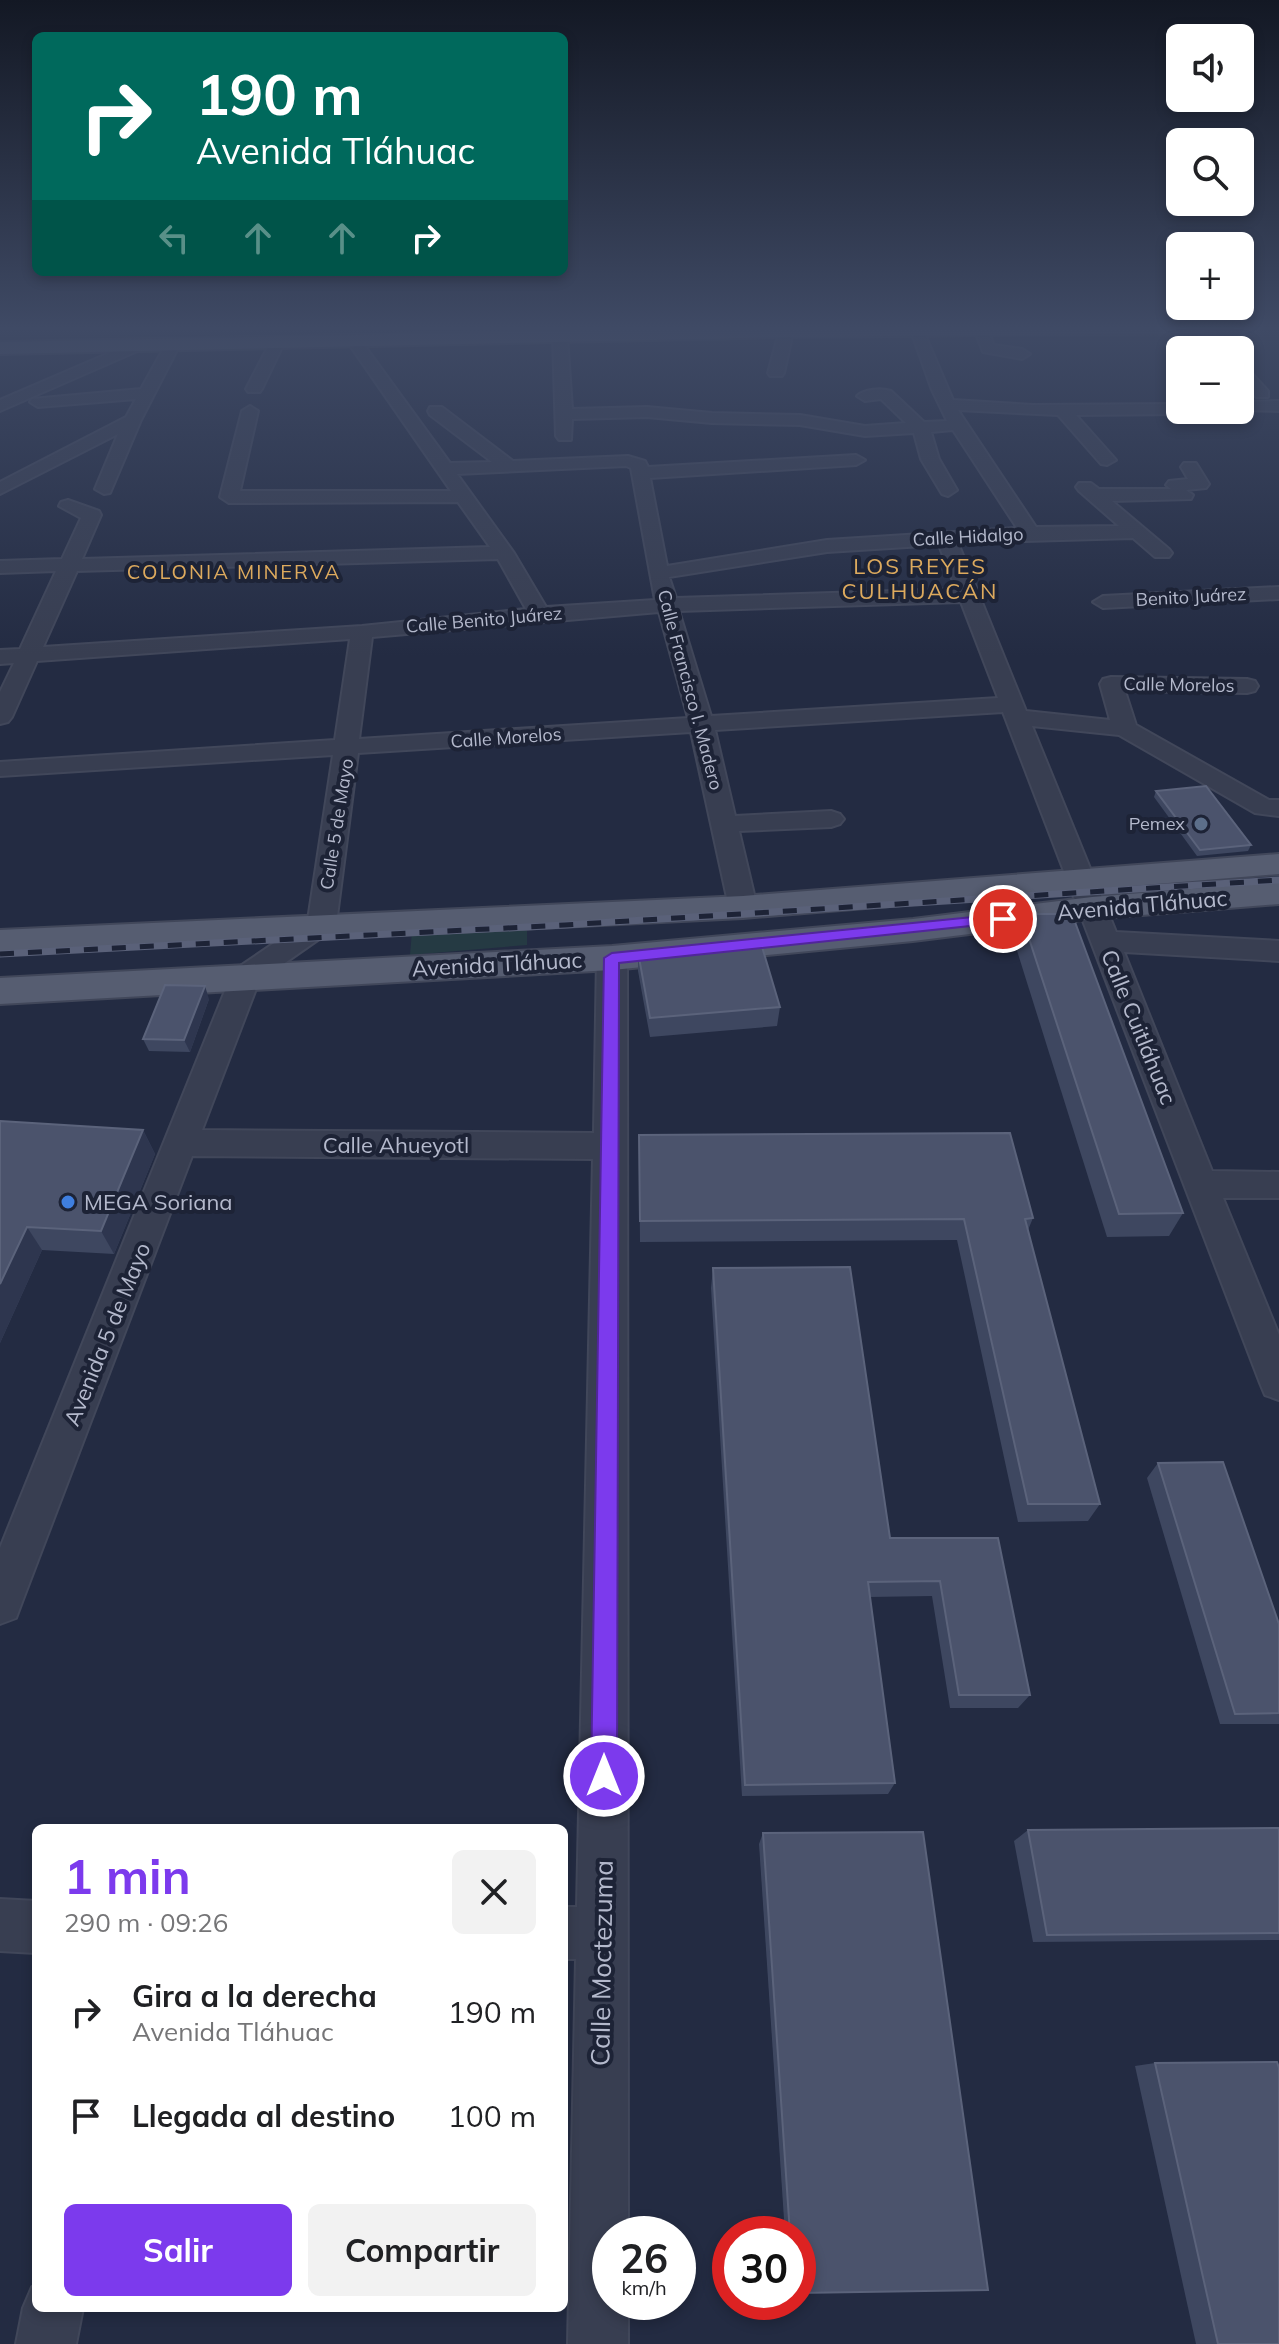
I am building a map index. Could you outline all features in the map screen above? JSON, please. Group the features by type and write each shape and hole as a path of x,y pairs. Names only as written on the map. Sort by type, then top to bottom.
{"main road":[{"name":"Avenida Tláhuac","path":"0,942 322,924 743,907 1093,909 1279,864"},
{"name":"Avenida Tláhuac","path":"0,991 612,958 1279,893"},
{"path":"179,980 186,933"}],"street":[{"path":"0,489 99,437"},
{"path":"104,489 126,437"},
{"path":"244,437 229,497 463,496"},
{"path":"424,437 442,469 504,553 539,614"},
{"path":"471,437 506,464"},
{"path":"565,437 567,462"},
{"path":"924,437 930,459 948,490"},
{"path":"966,437 1030,533"},
{"path":"1087,437 1107,460"},
{"path":"442,469 628,461 637,463 640,473 856,460"},
{"path":"1162,553 1090,491 1184,495 1175,485 1200,484 1190,467"},
{"name":"Calle Francisco I. Madero","path":"640,473 658,573 701,723 743,907"},
{"path":"0,717 92,515 68,506"},
{"name":"Calle Hidalgo","path":"658,573 827,546 1030,533 1137,532"},
{"name":"Calle Cuitláhuac","path":"946,537 1279,1383"},
{"path":"0,567 504,553"},
{"name":"Benito Juárez","path":"1103,602 1279,593"},
{"name":"Calle Benito Juárez","path":"0,657 362,632 667,605 970,595"},
{"name":"Calle 5 de Mayo","path":"322,924 362,632"},
{"name":"Calle Morelos","path":"1125,729 1111,684 1247,686"},
{"name":"Calle Morelos","path":"0,769 348,749 701,723 1015,711 1125,729 1264,808 1279,808"},
{"path":"725,824 831,819"},
{"path":"1093,909 1279,951"},
{"path":"246,976 322,924"},
{"name":"Calle Moctezuma","path":"598,2344 583,1933 610,1146 612,958"},
{"name":"Avenida 5 de Mayo","path":"0,1602 183,1143 246,976"},
{"name":"Calle Ahueyotl","path":"183,1143 610,1146"},
{"path":"1202,1184 1279,1185"},
{"path":"0,1925 32,1927"},
{"path":"46,2344 52,2312"}],"shaded area":[{"path":"527,926 527,945 410,955 412,931"}],"building":[{"name":"Pemex","path":"1206,786 1251,845 1200,850 1156,791"},
{"path":"1021,914 1072,914 1183,1213 1119,1214"},
{"path":"760,940 780,1007 650,1018 638,952"},
{"path":"165,985 205,986 184,1040 143,1039"},
{"name":"MEGA Soriana","path":"0,1121 143,1130 101,1231 27,1227 0,1284"},
{"path":"1010,1133 1033,1218 1025,1219 1100,1504 1028,1504 964,1219 640,1221 639,1135"},
{"path":"850,1267 890,1538 998,1538 1030,1695 959,1695 940,1581 868,1582 895,1783 745,1785 713,1268"},
{"path":"1223,1462 1279,1624 1279,1713 1235,1714 1158,1463"},
{"path":"1279,1828 1279,1933 1047,1935 1028,1830"},
{"path":"923,1832 988,2290 816,2293 816,2216 789,2216 763,1833"},
{"path":"1277,2062 1279,2344 1218,2344 1155,2063"}],"railway":[{"path":"0,954 565,925 1279,880"}],"place":[{"name":"Pemex","path":"1201,824"},
{"name":"MEGA Soriana","path":"68,1202"}],"district":[{"name":"COLONIA MINERVA","path":"234,572"},
{"name":"LOS REYES CULHUACÁN","path":"920,578"}],"route":[{"path":"604,1776 612,958 1003,919"}]}
